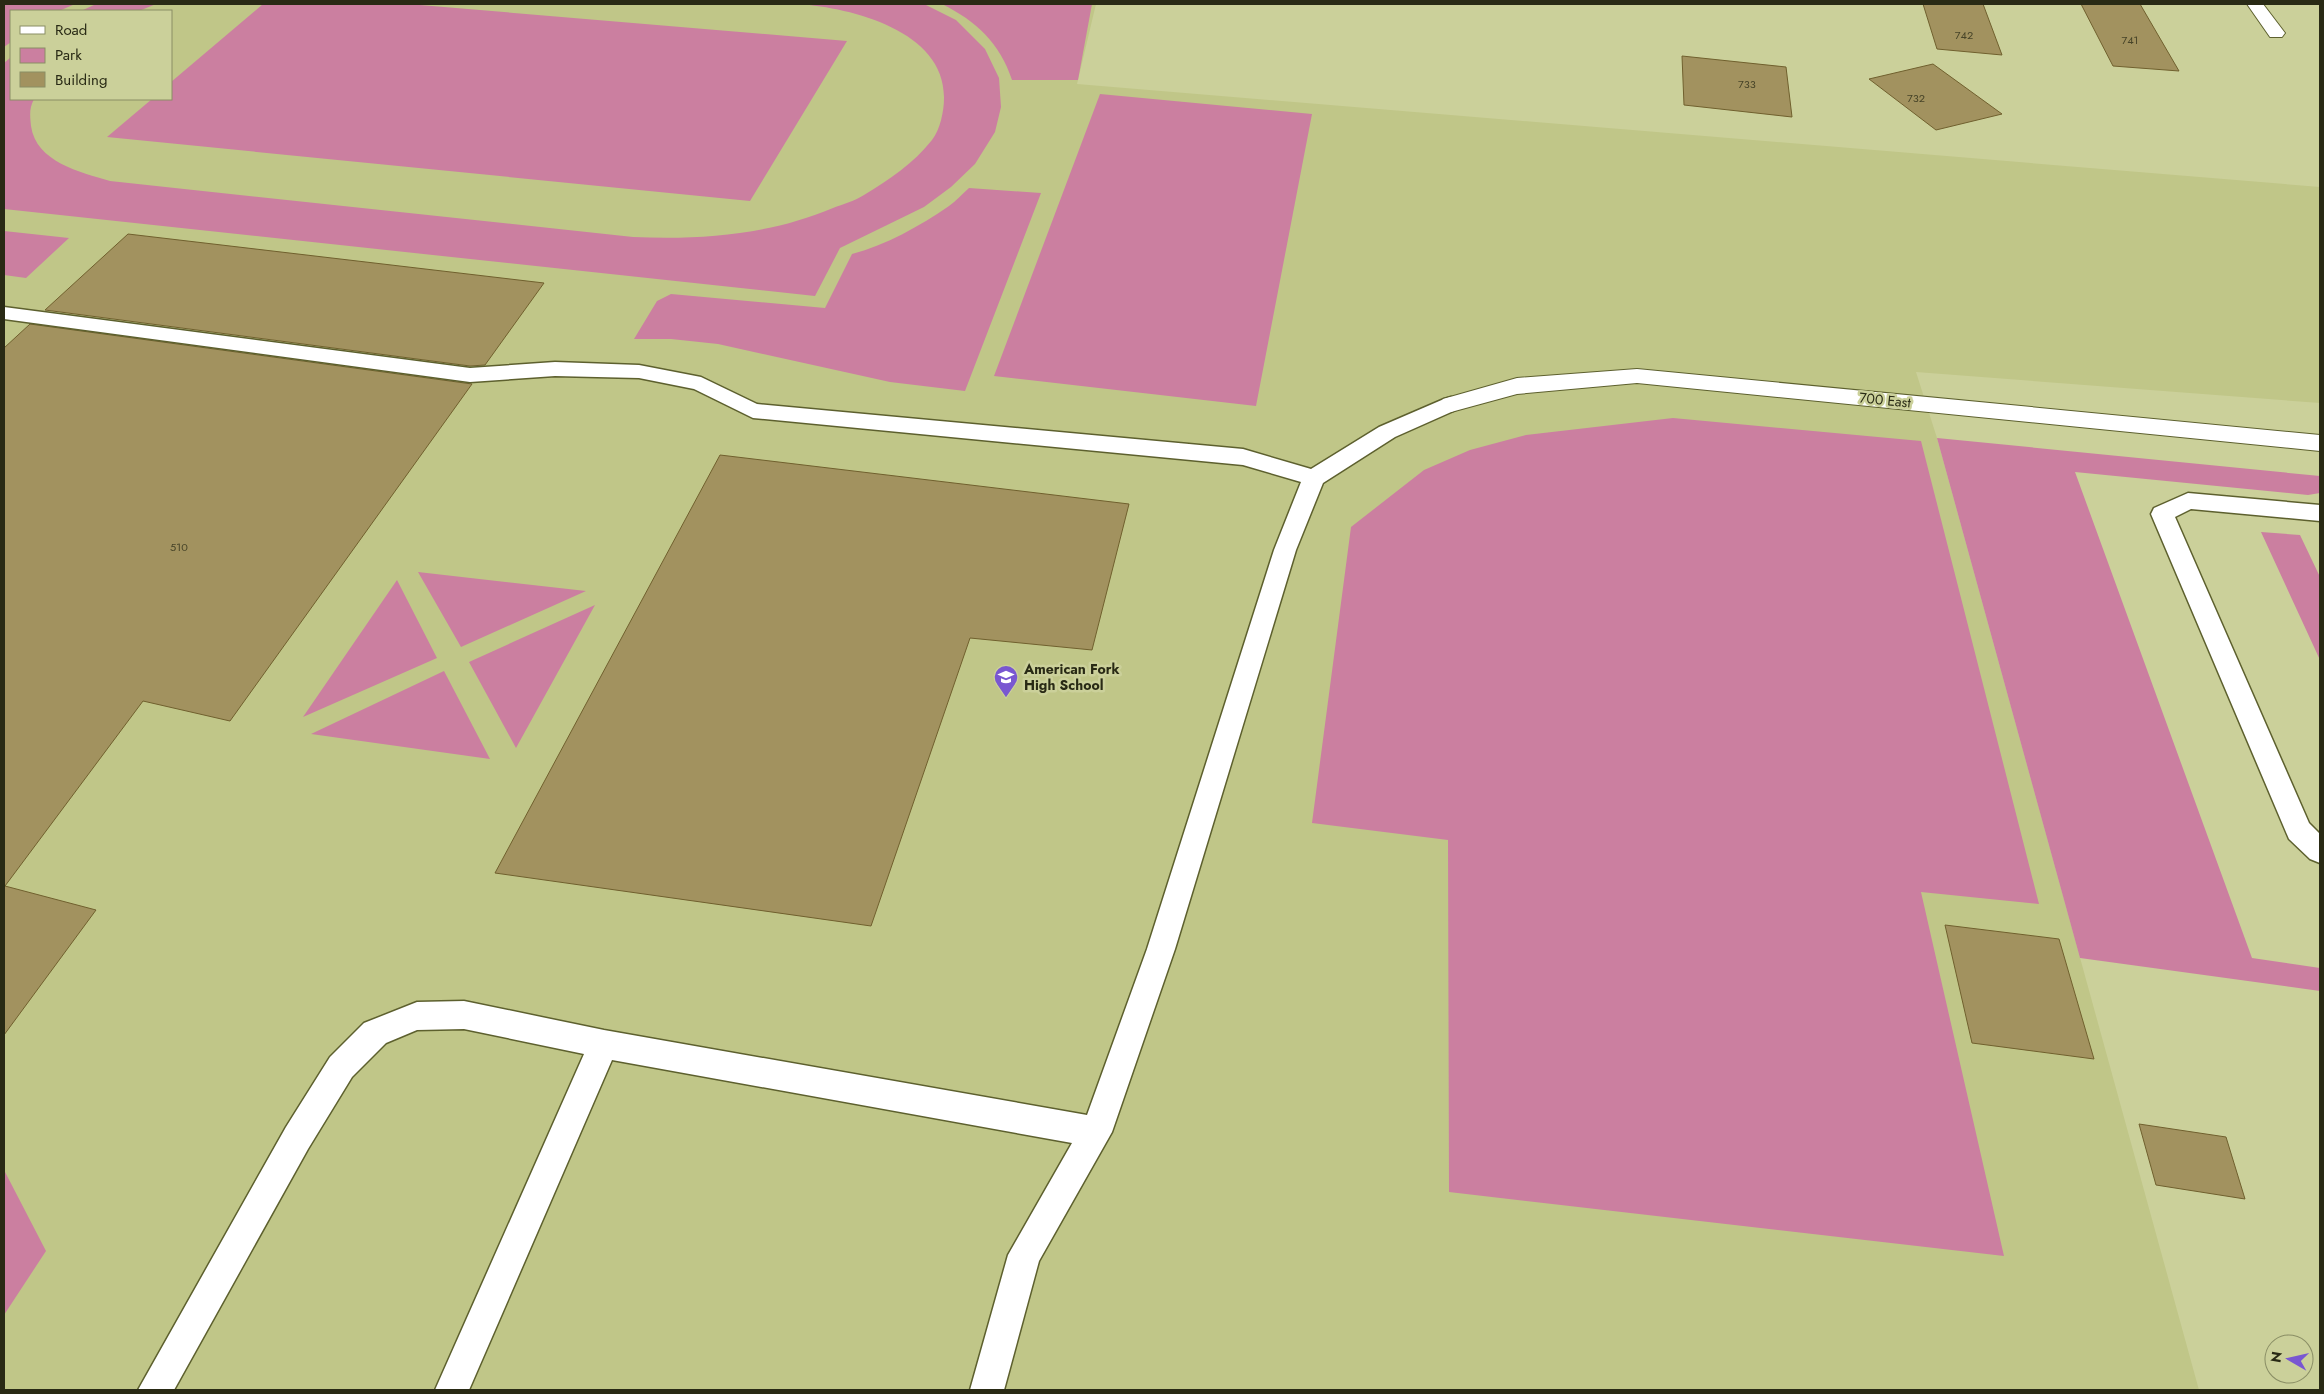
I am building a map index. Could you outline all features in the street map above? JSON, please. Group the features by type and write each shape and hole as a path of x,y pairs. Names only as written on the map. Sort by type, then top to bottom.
{"street":[{"path":"2255,4 2276,33"},
{"name":"700 East","path":"1451,404 1517,386 1637,376 2320,443"}],"lane":[{"path":"4,313 470,375 538,369 641,371 696,383 753,411 1243,457 1314,478"},
{"path":"988,1390 1024,1255 1096,1132 1161,949 1285,550 1314,478 1387,432 1451,404"},
{"path":"2320,513 2188,501 2162,514 2299,831 2320,851"},
{"path":"155,1390 297,1138 341,1067 375,1033 416,1016 464,1015 604,1044 1096,1132"},
{"path":"452,1390 604,1044"}],"shaded area":[{"name":"American Fork High School","path":"4,4 1096,4 1077,84 2320,187 2320,403 1916,372 1937,438 2199,1390 4,1390"}],"green space":[{"path":"4,4 75,4 61,10 10,10 10,43 4,47"},
{"path":"96,4 156,4 141,10 83,10"},
{"path":"263,4 408,4 847,41 750,201 107,137 151,100 172,100 172,81"},
{"path":"799,4 924,4 956,20 985,49 999,78 1001,107 995,132 975,164 951,187 924,207 840,248 815,296 4,209 4,63 10,58 10,100 34,100 30,115 31,126 41,149 61,164 110,181 633,237 684,238 760,230 809,217 857,199 883,183 917,156 935,136 941,120 944,98 940,75 929,56 913,40 892,27 868,18 820,6"},
{"path":"942,4 1092,4 1078,80 1012,80 1001,55 985,34 966,18"},
{"path":"1100,94 1312,114 1256,406 994,376"},
{"path":"969,188 1041,193 965,391 890,382 718,344 671,339 634,339 657,301 671,294 825,308 852,254 877,246 915,228 949,206"},
{"path":"4,231 69,238 26,278 4,275"},
{"path":"1673,418 1921,441 2039,904 1921,892 2004,1256 1449,1192 1448,840 1312,823 1351,527 1424,470 1470,450 1526,435"},
{"path":"1937,438 2320,476 2320,493 2308,495 2075,472 2252,958 2320,968 2320,991 2080,958"},
{"path":"2261,532 2300,535 2320,577 2320,660"},
{"path":"418,572 586,591 461,647"},
{"path":"397,580 437,658 303,717"},
{"path":"595,605 516,748 469,662"},
{"path":"444,671 490,759 311,734"},
{"path":"4,1170 46,1251 4,1315"}],"building":[{"path":"1923,4 1983,4 2002,55 1937,49"},
{"path":"2081,4 2140,4 2179,71 2113,66"},
{"path":"1682,56 1786,67 1792,117 1684,105"},
{"path":"1933,64 2002,114 1936,130 1869,79"},
{"path":"128,234 544,283 485,365 470,366 45,310"},
{"path":"30,324 472,384 230,721 143,701 5,886 96,910 4,1035 4,348"},
{"path":"720,455 1129,504 1092,650 970,638 871,926 495,873"},
{"path":"1945,925 2059,939 2094,1059 1972,1043"},
{"path":"2139,1124 2226,1137 2245,1199 2156,1185"}],"place":[{"name":"American Fork High School","path":"1006,698"}]}
